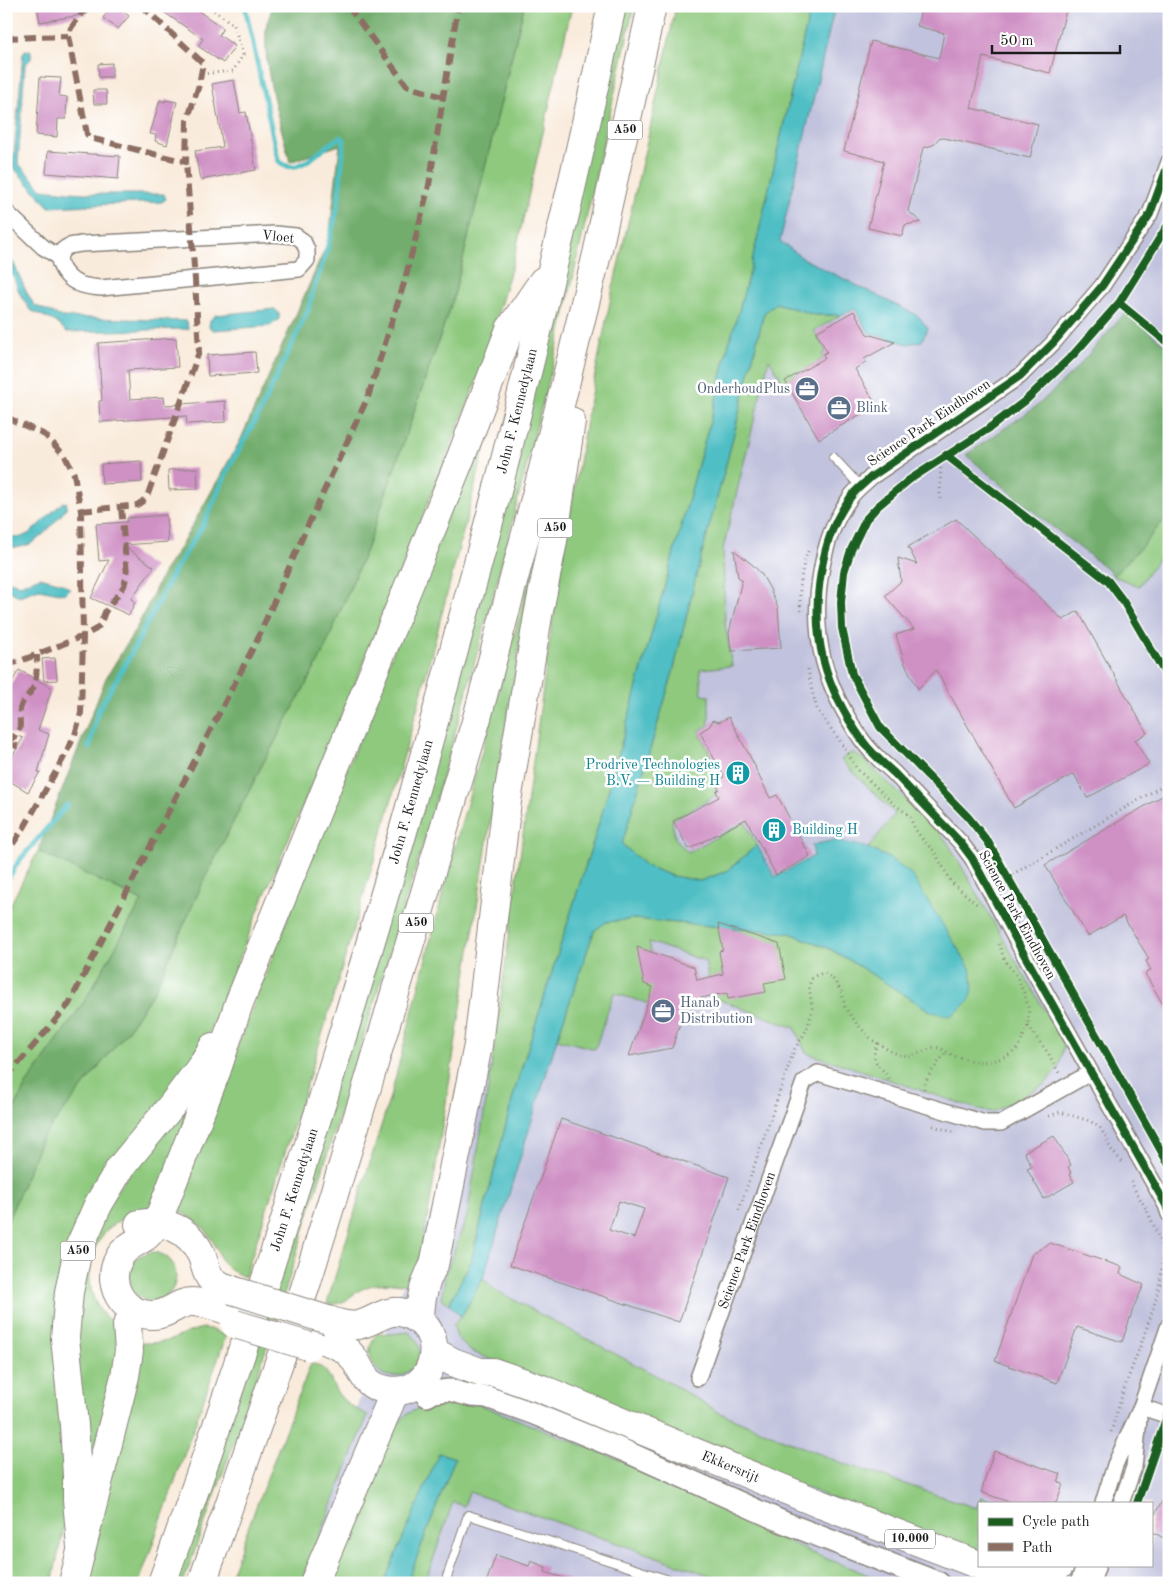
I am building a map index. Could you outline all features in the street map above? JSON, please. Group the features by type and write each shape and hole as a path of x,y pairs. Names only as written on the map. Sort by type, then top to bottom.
{"highway":[{"name":"John F. Kennedylaan","path":"162,1583 266,1282 369,950 502,474 553,265 612,6"},
{"name":"A50","path":"202,1583 306,1288 477,718 559,410 597,254 652,6"},
{"name":"A50","path":"490,1384 483,1363 465,1357 452,1347 434,1308 436,1278 434,1265 478,1045 507,801 538,616 553,541 597,254"},
{"name":"A50","path":"156,1223 216,1072 239,1003 461,457 510,329 553,265"},
{"name":"A50","path":"81,1547 74,1425 66,1338 69,1292 78,1250 98,1205 120,1168 200,1068 239,1003"},
{"path":"156,1223 170,1225 186,1235 198,1247 211,1280 218,1285 226,1306 195,1316 172,1327 151,1331 127,1325 113,1314 105,1304 100,1292 98,1279 100,1263 104,1252 112,1240 139,1224 156,1223"},
{"path":"156,1223 146,1236 131,1244 118,1259 114,1270 113,1281 117,1293 123,1303 132,1310 150,1315 160,1314 184,1303 192,1302 226,1306 322,1336 348,1352 364,1377 392,1398"},
{"name":"A50","path":"420,1321 420,1309 427,1276 434,1265"},
{"path":"314,1583 392,1398 416,1385 426,1386 434,1352 431,1335 420,1321 407,1314 393,1312 356,1325 344,1325 322,1336"},
{"path":"73,1583 125,1376 129,1351 127,1325"},
{"name":"Ekkersrijt","path":"434,1352 453,1362 480,1372 490,1384 542,1389 820,1504 978,1564"},
{"name":"Ekkersrijt","path":"982,1566 1024,1582"},
{"path":"1024,1582 1058,1566"}],"main road":[{"name":"Ekkersrijt","path":"426,1386 437,1376 475,1388 490,1384 532,1413 625,1451 783,1522 939,1583"}],"street":[{"name":"Science Park Eindhoven","path":"1169,162 1150,214 1102,286 1054,343 1020,376 872,477 851,496 836,519 828,540 817,596 817,630 828,677 843,709 863,742 960,842 972,858 1090,1073 1166,1205 1169,1214"},
{"name":"Vloet","path":"6,212 43,248 59,257"},
{"name":"Vloet","path":"275,234 296,236 303,241 307,250 307,260 299,269 101,288 88,287 75,282 61,268 59,257 68,246 81,244 275,234"},
{"name":"Science Park Eindhoven","path":"698,1378 804,1082 818,1073 985,1123 1001,1123 1090,1073"},
{"path":"1103,1502 1114,1464 1141,1407 1169,1325"},
{"path":"1141,1407 1169,1416"},
{"path":"1121,1502 1134,1468 1141,1407"},
{"path":"1078,1583 1084,1566"},
{"path":"1092,1583 1098,1566"}],"lane":[{"path":"833,457 861,487"},
{"path":"445,1583 468,1515 678,1583"}],"path":[{"path":"202,74 233,71 243,55 234,25 208,6"},
{"path":"933,464 943,457"},
{"path":"940,499 943,457"},
{"path":"1008,876 1169,782"},
{"path":"1028,1026 1048,1053 1060,1075 1067,1099 1068,1114"},
{"path":"878,1043 873,1053 875,1062 890,1080 885,1093"},
{"path":"946,1052 923,1086 925,1094 922,1113 930,1124 937,1128 955,1132"},
{"path":"1043,1119 1060,1112 1090,1121 1100,1128 1107,1138 1110,1148 1124,1165"},
{"path":"1109,1437 1150,1315 1158,1288 1161,1269 1162,1252 1155,1228 1146,1208 1136,1194 1131,1174"}],"shaded area":[{"path":"766,6 1169,6 1169,1583 288,1583 556,893"}],"green space":[{"path":"270,6 524,6 454,296 368,545 322,655 261,767 204,880 154,991 128,1030 42,1138 6,1225 6,1125 26,1085 84,1002 142,901 38,851 106,678 137,627 164,571 179,549 240,441 329,240 340,145 290,162 273,96 267,62 266,30 272,8"},
{"path":"524,6 572,6 514,259 480,373 359,674 262,901 196,1064 71,1249 66,1518 52,1583 6,1583 6,1225 42,1138 128,1030 154,991 204,880 261,767 322,655 368,545 454,296"},
{"path":"621,6 634,6 559,340 461,712 424,841 287,1285 249,1401 183,1583 171,1583 238,1397"},
{"path":"676,6 811,6 750,270 601,817 515,1089 471,1261 449,1304 441,1299 446,1273 467,1216 489,1083 552,622 588,409 612,292"},
{"path":"776,303 815,315 841,315 814,331 826,351 822,354 824,358 783,382 769,359 723,549 725,623 732,666 700,669 702,695 709,696 709,725 699,731 719,773 715,796 672,820 675,838 688,852 745,822 757,845 727,871 700,881 672,876 646,866 622,844 673,672 764,313"},
{"path":"1126,312 1169,348 1169,514 1113,576 1110,571 1045,521 966,455 1037,406 1072,373"},
{"path":"505,370 419,702 383,830 313,1065 245,1277 235,1273 225,1265 207,1232 199,1224 191,1217 176,1210 223,1082"},
{"path":"1169,514 1169,544 1139,586 1113,576 1143,545"},
{"path":"536,554 506,723 429,1210 413,1285 394,1283 368,1286 342,1302 327,1303 393,1087 454,849"},
{"path":"852,752 863,759 935,827 948,843 1064,1044 1059,1067 1044,1085 993,1112 983,1111 806,1053 795,1028 712,997 705,961 649,942 656,977 653,1005 614,993 595,1049 557,1039 594,931 606,922 634,919 790,933 828,948 932,1012 889,858 868,848 895,814 841,760"},
{"path":"38,851 142,901 84,1002 26,1085 6,1125 6,913"},
{"path":"207,1069 155,1199 146,1210 122,1219 109,1228 100,1239 91,1259 90,1281 92,1292 101,1312 117,1328 122,1347 80,1500 76,1292 104,1208"},
{"path":"153,1252 165,1256 172,1263 176,1272 172,1291 156,1301 145,1300 136,1295 127,1272 137,1258"},
{"path":"483,1278 495,1290 670,1383 720,1413 839,1462 976,1508 978,1504 978,1555 831,1498 470,1351 457,1338 453,1325 461,1317"},
{"path":"203,1328 226,1336 139,1583 82,1583 141,1343 165,1341"},
{"path":"409,1332 418,1344 420,1355 416,1365 408,1372 398,1376 387,1376 378,1370 371,1358 372,1342 378,1333"},
{"path":"311,1363 327,1373 337,1392 344,1400 368,1415 301,1583 228,1583 251,1520"},
{"path":"435,1400 468,1400 630,1464 683,1487 807,1551 889,1583 714,1583 715,1577 469,1492 464,1506 453,1502 425,1583 407,1583 455,1458 440,1453 384,1583 327,1583 390,1432 407,1414"},
{"path":"981,1497 996,1502 979,1502"}],"water":[{"path":"811,6 835,6 780,241 804,259 918,316 928,328 922,341 908,344 869,333 855,309 841,315 815,315 776,303 764,313 673,672 622,844 646,866 672,876 700,881 727,871 757,845 775,877 814,856 812,845 835,840 865,847 889,858 911,874 970,968 973,985 971,996 964,1006 950,1016 932,1012 828,948 790,933 634,919 606,922 594,931 557,1039 483,1278 461,1317 449,1304 471,1261 515,1089 601,817 750,270"},
{"path":"25,50 31,51 31,59 25,65 18,163 42,189 101,194 164,194 166,199 162,202 49,207 13,167 23,54"},
{"path":"6,261 13,262 34,305 62,317 187,321 188,329 67,332 56,322 30,310 20,294 13,276 6,267"},
{"path":"275,309 279,313 279,319 270,326 214,330 209,327 210,320 216,315"},
{"path":"63,502 67,503 62,514 38,539 23,546 6,546 6,535 19,538 30,533"},
{"path":"40,577 62,583 70,589 65,594 39,589 19,596 6,589 6,579 20,585"},
{"path":"439,1453 455,1458 407,1583 384,1583"}],"building":[{"path":"37,6 86,6 87,14 40,22"},
{"path":"112,6 116,6 129,16 118,29 103,18"},
{"path":"155,6 191,6 223,28 219,35 235,46 223,63 198,46 203,39"},
{"path":"922,6 1067,6 1050,73 983,57 971,108 1038,124 1030,158 940,137 933,145 923,148 908,211 921,222 905,225 902,236 868,228 884,161 844,151 871,41 939,58 944,33 917,26"},
{"path":"112,63 112,77 99,77 98,64"},
{"path":"40,77 61,78 59,96 67,97 66,119 58,119 57,137 36,135"},
{"path":"234,80 240,113 246,112 256,170 200,180 195,151 223,147 212,84"},
{"path":"93,90 106,90 107,104 94,104"},
{"path":"160,100 177,102 167,145 155,141 156,135 150,134"},
{"path":"48,151 120,156 118,179 46,173"},
{"path":"854,311 867,334 895,342 864,359 866,362 855,369 876,405 819,439 785,381 825,358 823,354 827,352 816,332"},
{"path":"176,338 178,367 128,370 130,399 164,397 165,405 225,401 226,422 187,424 186,416 100,422 99,401 102,401 98,343"},
{"path":"255,352 257,373 208,376 207,355"},
{"path":"141,461 142,482 102,484 101,464"},
{"path":"197,468 198,489 169,490 168,470"},
{"path":"166,515 168,542 122,545 154,567 131,599 135,602 129,615 91,598 109,560 99,561 96,524 127,522 127,518"},
{"path":"956,519 1063,620 1078,611 1147,733 1135,740 1149,764 1087,798 1074,774 1014,808 936,670 918,689 905,664 896,635 914,629 885,596 901,581 898,558 917,564 908,547"},
{"path":"734,550 754,566 770,589 778,608 781,648 731,651 729,633 742,580 738,577"},
{"path":"55,658 57,680 44,681 42,659"},
{"path":"19,670 52,688 38,730 49,734 38,772 40,772 28,792 6,779 6,767 23,738 6,732 6,692"},
{"path":"729,717 770,798 777,795 810,856 776,875 746,819 689,849 673,821 719,797 716,791 719,789 717,786 721,783 719,780 724,777 700,732 710,726 713,720 719,722"},
{"path":"1169,792 1169,1014 1145,974 1151,970 1146,961 1149,959 1123,916 1088,936 1045,865"},
{"path":"718,924 779,944 786,979 764,983 766,992 728,999 727,993 700,998 701,1004 688,999 672,1048 629,1056 653,987 644,984 637,947 694,967 697,980 723,974 719,951 723,950"},
{"path":"561,1119 729,1177 679,1322 510,1265","holes":["619,1201 644,1209 634,1238 609,1230"]},
{"path":"1054,1136 1071,1165 1068,1167 1071,1173 1069,1174 1074,1182 1044,1199 1027,1169 1032,1167 1024,1152"},
{"path":"1050,1243 1122,1267 1120,1274 1144,1285 1134,1306 1122,1342 1077,1327 1057,1383 995,1361 1032,1254"},
{"path":"994,1451 1061,1474 1058,1482 1063,1484 1056,1502 1009,1502 981,1492"},
{"path":"1169,1489 1169,1541 1152,1532 1152,1519"},
{"path":"496,1555 529,1566 531,1561 546,1567 545,1572 570,1580 570,1583 486,1583"}],"waterway":[{"path":"89,748 98,711 130,656 174,571 203,525 229,467 261,410 308,310 325,257 338,206 344,140 341,137 311,159 294,167 286,166 278,160 245,6"},
{"path":"6,883 18,862 67,805"}],"marked path":[{"path":"87,6 71,28 68,36 87,134 90,138 186,162 187,121 199,85 203,63 142,6"},
{"path":"348,6 407,86 443,97"},
{"path":"6,1078 69,1004 256,642 368,397 405,280 429,185 458,6"},
{"path":"6,38 68,36"},
{"path":"81,511 137,505 143,501 148,494 199,352 186,162"},
{"path":"6,417 45,435 65,456 74,474 81,511 83,636 81,713 75,735 25,826 6,854"},
{"path":"6,664 18,662 83,636 100,625 105,612 124,586 127,574 121,507"},
{"path":"6,742 19,731 20,709 24,700 33,689 35,682 37,655"},
{"path":"6,744 24,747"}],"cycle path":[{"path":"1169,162 1150,214 1102,286 1053,343 1020,376 871,477 852,495 831,533 825,552 818,596 819,640 830,681 838,701 869,749 960,842 972,858 1020,947 1166,1205 1169,1214"},
{"path":"1169,223 1119,303 1074,354 1025,401 988,429 909,480 878,506 866,519 851,550 844,572 841,602 842,628 852,674 880,727 968,817 988,842 1169,1165"},
{"path":"1119,303 1169,344"},
{"path":"946,455 1108,581 1123,601 1169,680"},
{"path":"1137,1502 1169,1410"}],"place":[{"name":"OnderhoudPlus","path":"807,389"},
{"name":"Blink","path":"839,408"},
{"name":"Prodrive Technologies B.V. — Building H","path":"738,773"},
{"name":"Building H","path":"774,830"},
{"name":"Hanab Distribution","path":"663,1011"}]}
